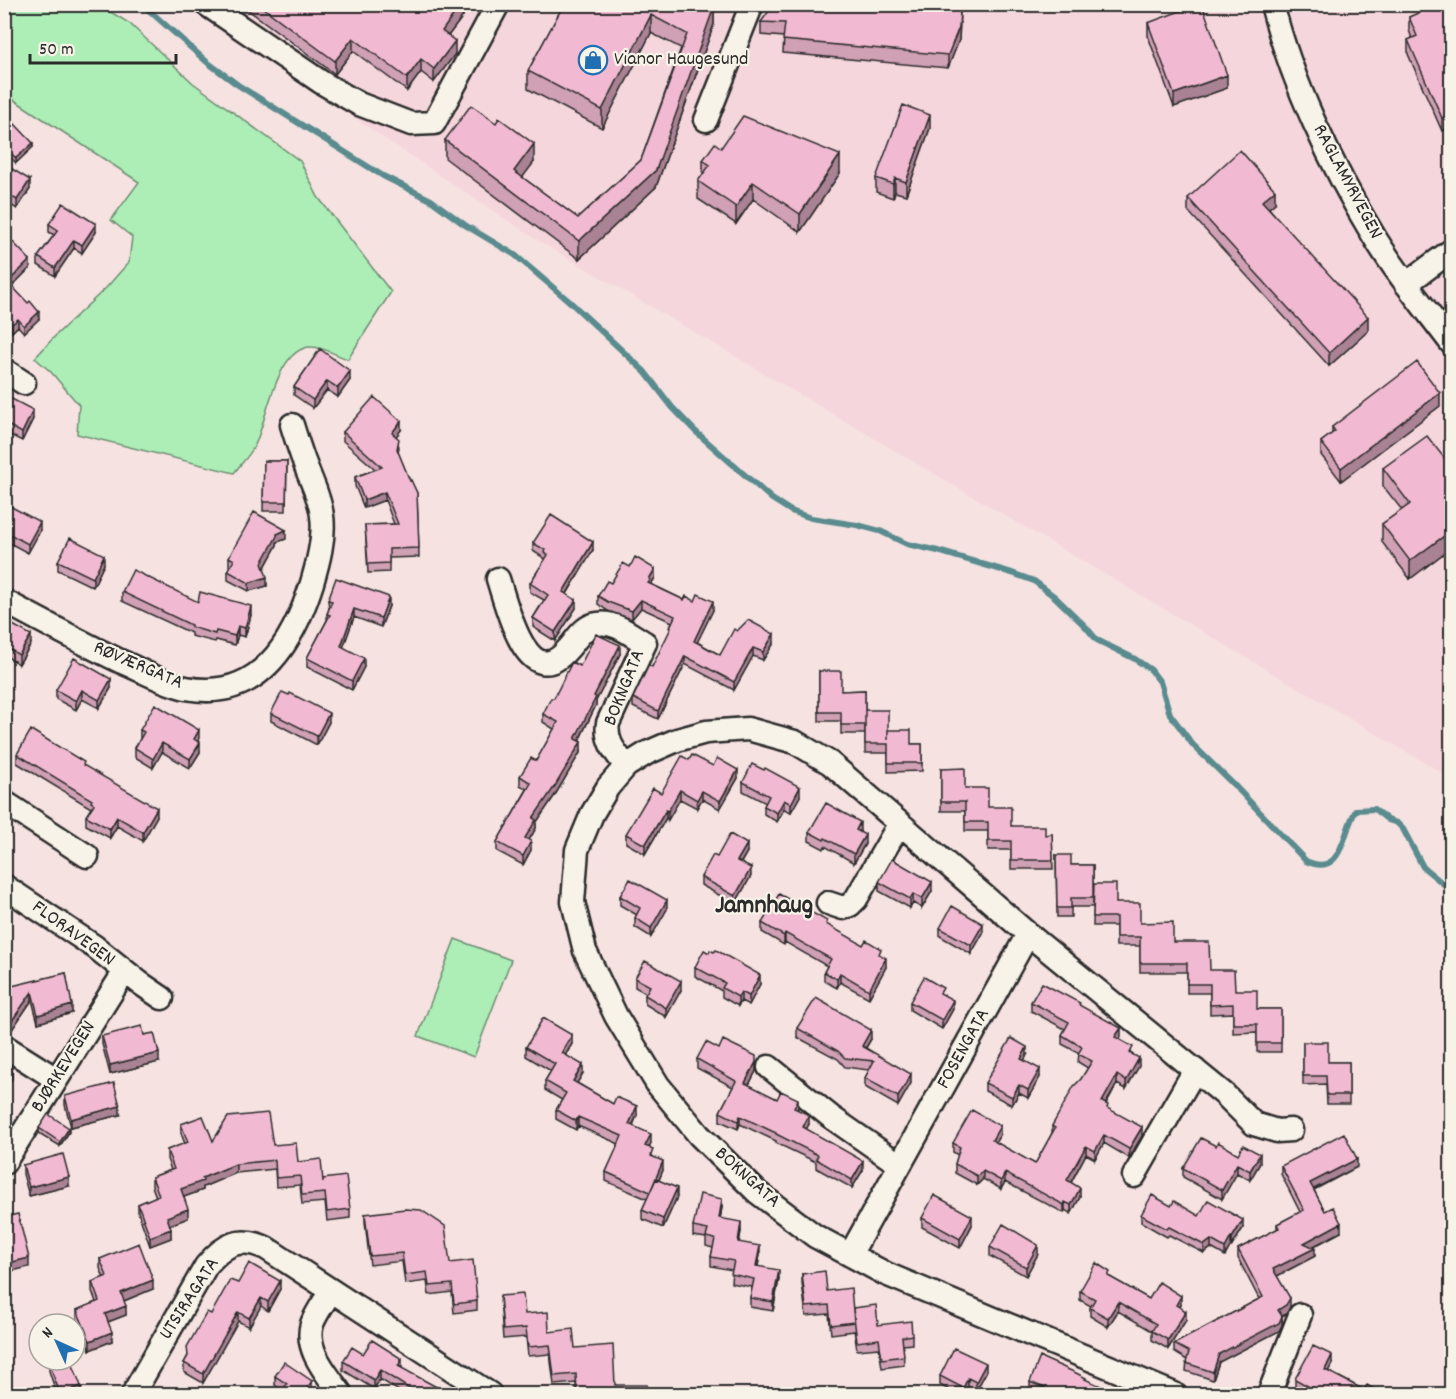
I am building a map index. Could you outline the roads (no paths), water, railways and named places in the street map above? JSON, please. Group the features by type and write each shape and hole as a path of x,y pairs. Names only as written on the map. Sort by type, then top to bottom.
{"street":[{"path":"206,4 321,82 359,104 411,124 434,123 498,4"},
{"path":"706,120 752,4"},
{"name":"RAGLAMYRVEGEN","path":"1272,4 1276,22 1305,99 1337,172 1372,235 1452,344"},
{"path":"1406,284 1452,250"},
{"path":"4,370 24,383"},
{"name":"RØVÆRGATA","path":"4,602 72,638 159,679 185,687 212,690 239,683 263,670 283,649 303,611 316,569 321,542 322,518 318,497 303,461 292,425"},
{"name":"BOKNGATA","path":"498,579 522,646 534,658 542,662 558,658 587,627 597,624 607,623 616,626 645,643 608,723 607,733 614,751 626,766"},
{"name":"BOKNGATA","path":"1174,1395 886,1274 815,1236 757,1192 699,1134 658,1085 616,1016 585,951 573,902 577,850 592,814 608,787 626,766 647,753 677,740 706,732 748,729 795,742 830,763 1028,934 1224,1094 1254,1124 1276,1131 1291,1130"},
{"path":"4,802 87,856"},
{"path":"828,903 843,908 856,899 900,823"},
{"name":"FLORAVEGEN","path":"4,886 95,947 162,998"},
{"name":"FOSENGATA","path":"850,1255 1028,934"},
{"name":"BJØRKEVEGEN","path":"4,1162 56,1079 132,977"},
{"path":"4,1046 56,1079"},
{"path":"769,1067 831,1117 900,1165"},
{"path":"1134,1176 1195,1070"},
{"name":"UTSIRAGATA","path":"133,1395 206,1266 216,1254 229,1246 253,1242 266,1248 490,1395"},
{"path":"331,1292 312,1323 310,1335 312,1349 341,1395"},
{"path":"1269,1395 1300,1315"}],"waterway":[{"path":"142,4 207,62 238,85 383,176 431,200 465,225 515,255 569,301 645,372 672,407 695,431 772,499 791,511 811,518 880,531 907,544 938,551 1034,581 1055,597 1097,640 1135,659 1151,670 1160,682 1170,714 1193,745 1306,861 1318,865 1334,858 1340,850 1356,810 1374,809 1403,829 1423,867 1452,891"}],"place":[{"name":"Vianor Haugesund","path":"593,60"}],"district":[{"name":"Jamnhaug","path":"764,906"}]}
